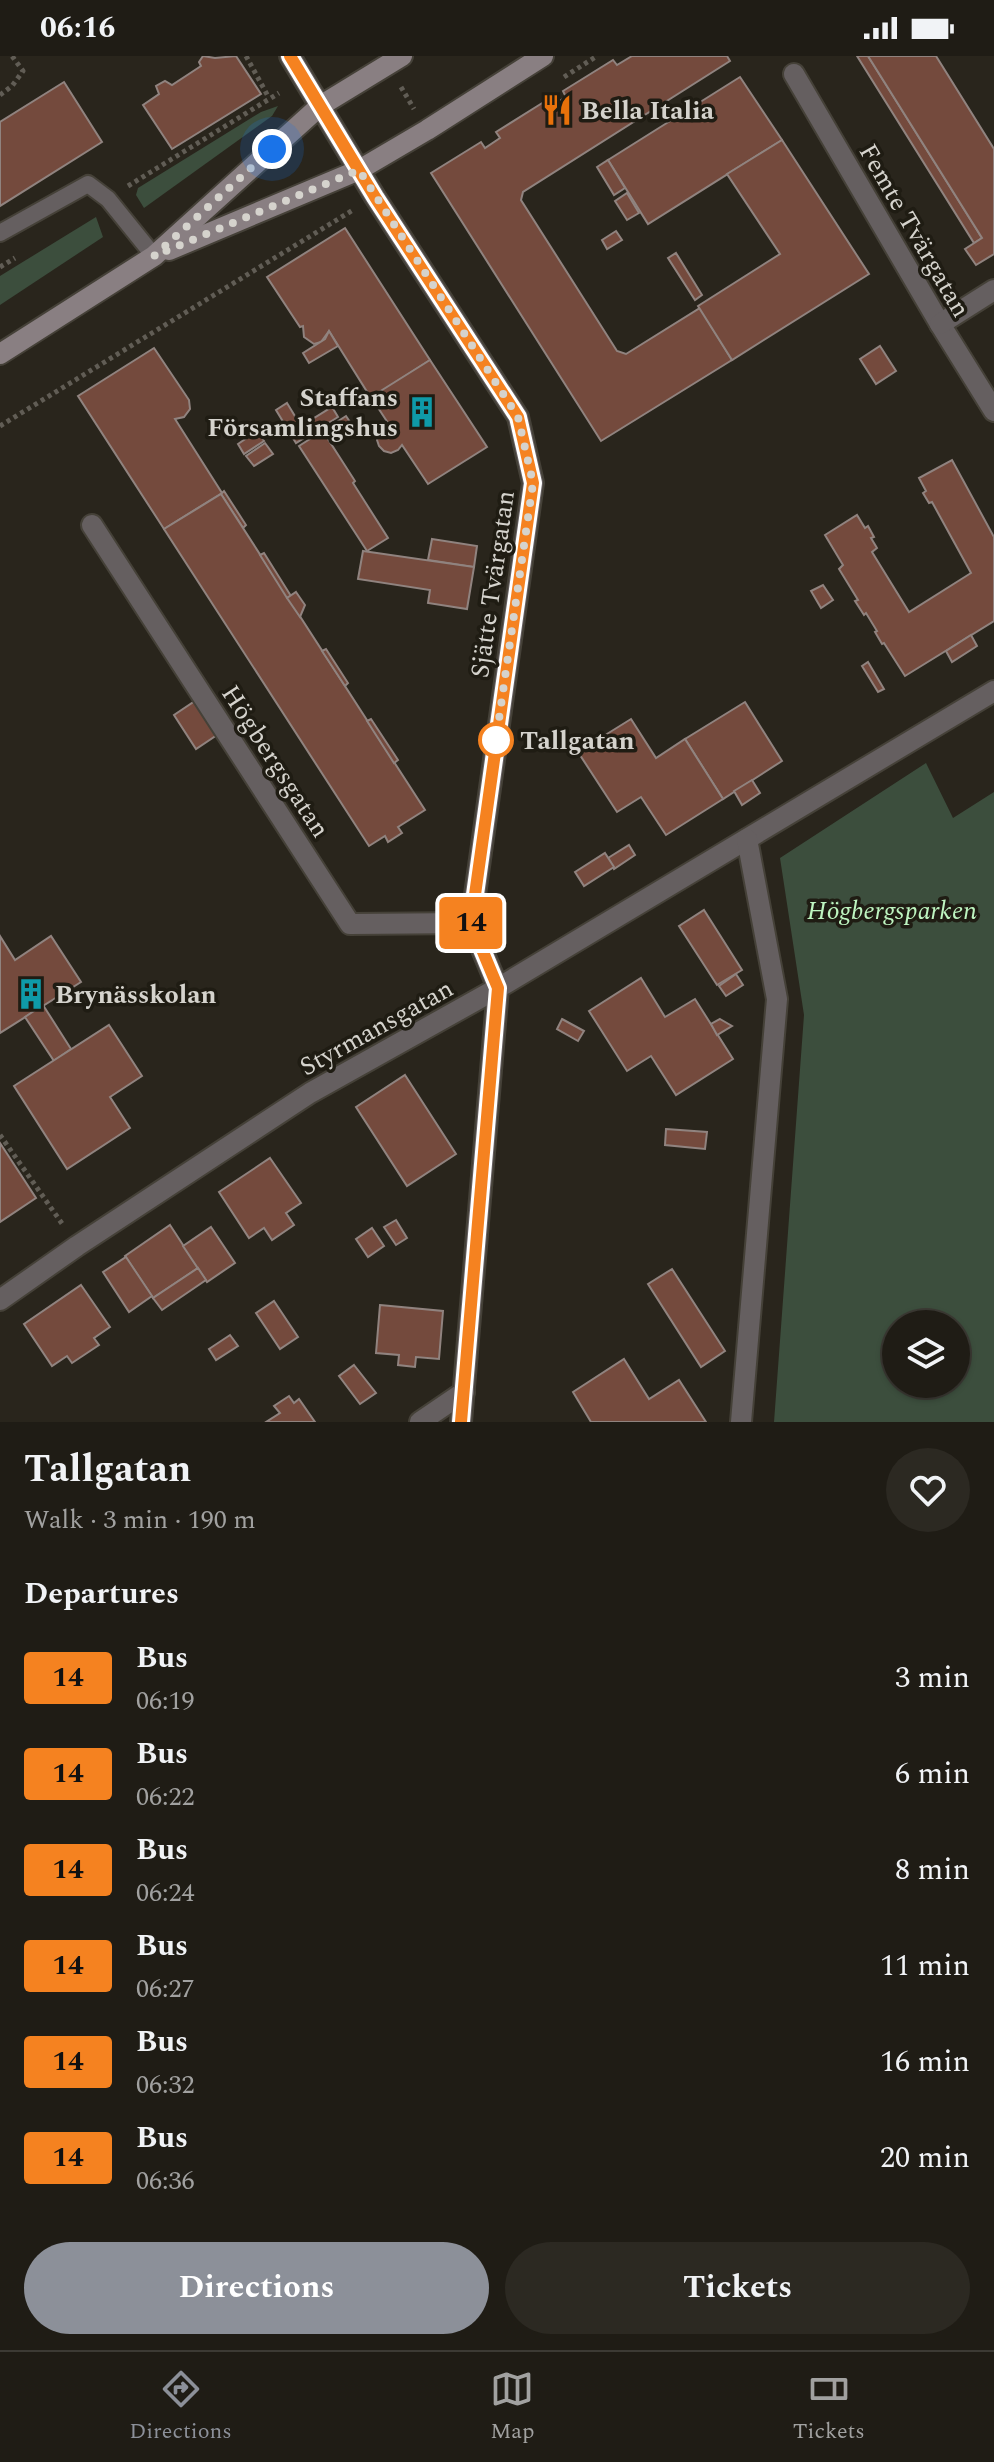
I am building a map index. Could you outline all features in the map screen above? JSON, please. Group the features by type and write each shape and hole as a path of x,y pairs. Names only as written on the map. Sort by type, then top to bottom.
{"street":[{"name":"Sjätte Tvärgatan","path":"290,56 375,197 518,417 533,483 471,923"},
{"path":"0,354 154,256 320,106 402,56"},
{"path":"154,256 359,170 543,56"},
{"name":"Femte Tvärgatan","path":"794,74 994,411"},
{"path":"940,324 994,290"},
{"name":"Högbergsgatan","path":"92,525 350,924 471,923"},
{"name":"Styrmansgatan","path":"0,1300 310,1093 498,988 994,691"},
{"path":"741,1422 777,999 747,839"},
{"path":"461,1422 498,988 471,923"},
{"path":"420,1422 464,1392"}],"lane":[{"path":"0,233 88,184 108,199 154,256"}],"path":[{"path":"0,95 12,86 23,71 12,56"},
{"path":"246,56 269,98"},
{"path":"558,81 597,56"},
{"path":"108,199 269,98 304,80"},
{"path":"0,426 375,197"},
{"path":"0,267 26,251"},
{"path":"0,1135 77,1246"}],"green space":[{"path":"278,106 272,116 144,208 136,195 138,188 261,112"},
{"path":"96,217 103,237 0,305 0,276"},
{"name":"Högbergsparken","path":"926,763 953,818 994,792 994,1422 774,1422 804,1015 780,858"}],"building":[{"path":"203,56 236,56 261,94 172,149 143,105 159,94 156,86 165,81 172,85 201,66 199,62"},
{"path":"632,56 727,56 730,61 523,192 521,200 617,351 626,354 700,308 732,360 601,441 431,173 481,142 485,148 500,138 496,132 547,100 551,106 566,97 563,91 613,60 617,65"},
{"path":"857,56 868,56 982,238 974,243"},
{"path":"868,56 936,56 994,149 994,254 976,265 965,249 982,238"},
{"path":"740,77 782,140 648,224 608,160"},
{"path":"64,82 102,142 0,206 0,122"},
{"path":"782,140 869,274 732,360 698,306 780,254 727,174"},
{"path":"608,160 625,188 614,195 597,167"},
{"path":"627,193 639,213 627,220 615,201"},
{"path":"345,228 430,360 371,398 329,331 321,342 314,344 304,337 303,326 300,327 267,277"},
{"path":"616,231 622,240 607,249 602,240"},
{"path":"676,253 702,295 695,300 668,258"},
{"path":"329,331 338,346 309,363 303,353 325,339"},
{"path":"880,346 896,371 876,384 860,359"},
{"path":"154,348 189,400 190,409 184,417 175,419 222,493 164,529 78,396"},
{"name":"Staffans Församlingshus","path":"430,360 487,447 428,484 402,445 391,453 379,446 378,433 390,426 371,397"},
{"path":"287,403 301,426 332,407 338,417 296,443 276,410"},
{"path":"346,416 352,425 328,439 388,538 367,551 299,446"},
{"path":"257,431 264,441 244,454 238,444"},
{"path":"265,443 273,454 254,466 246,456"},
{"path":"952,460 994,537 994,621 905,676 882,644 866,613 864,615 855,601 858,600 839,569 843,565 825,535 857,515 874,537 871,538 877,548 872,552 909,612 971,573 932,502 929,503 923,493 926,491 919,478"},
{"path":"224,491 246,525 243,528 221,494"},
{"path":"221,494 425,810 398,827 402,833 388,842 385,836 369,846 164,529"},
{"path":"432,539 477,546 474,567 428,560"},
{"path":"363,551 474,567 467,609 428,603 430,590 358,579"},
{"path":"264,553 291,596 287,598 260,555"},
{"path":"823,585 833,600 821,608 811,591"},
{"path":"296,592 305,605 300,617 287,598"},
{"path":"971,635 977,646 952,662 946,651"},
{"path":"326,649 348,683 345,686 322,651"},
{"path":"868,662 884,689 878,692 862,666"},
{"path":"195,701 217,735 196,749 174,715"},
{"path":"745,702 782,761 723,799 685,739"},
{"path":"371,719 398,760 394,763 367,721"},
{"path":"631,719 656,758 685,739 723,799 666,835 641,797 617,812 578,752"},
{"path":"752,780 760,793 742,805 734,791"},
{"path":"629,845 635,855 614,869 608,858"},
{"path":"605,853 614,867 584,886 575,872"},
{"path":"704,910 742,970 717,985 679,926"},
{"name":"Brynässkolan","path":"0,936 15,960 51,936 81,982 0,1033"},
{"path":"736,974 743,985 726,996 719,986"},
{"path":"641,978 665,1017 695,999 733,1059 676,1095 651,1056 627,1071 589,1011"},
{"path":"43,1005 71,1049 54,1061 25,1017"},
{"path":"562,1019 584,1031 578,1041 557,1029"},
{"path":"720,1019 732,1026 717,1035 711,1024"},
{"path":"109,1025 142,1076 110,1097 130,1128 67,1169 14,1086"},
{"path":"405,1075 456,1154 407,1186 356,1107"},
{"path":"666,1129 707,1132 705,1149 665,1145"},
{"path":"0,1143 36,1198 0,1222"},
{"path":"270,1158 301,1203 286,1213 294,1225 272,1240 264,1228 249,1238 219,1192"},
{"path":"396,1220 407,1238 396,1245 384,1227"},
{"path":"170,1225 198,1268 153,1298 125,1256"},
{"path":"211,1227 235,1263 207,1282 183,1246"},
{"path":"372,1228 384,1246 368,1257 356,1239"},
{"path":"126,1257 152,1296 129,1312 103,1272"},
{"path":"198,1268 206,1280 162,1310 153,1298"},
{"path":"672,1269 725,1351 701,1367 648,1284"},
{"path":"81,1285 110,1327 94,1338 99,1345 72,1363 67,1356 52,1366 24,1324"},
{"path":"274,1301 298,1337 280,1349 256,1313"},
{"path":"380,1305 443,1311 439,1359 416,1357 415,1367 398,1365 399,1355 376,1353"},
{"path":"230,1335 238,1346 216,1360 209,1349"},
{"path":"624,1359 649,1399 679,1380 706,1422 591,1422 573,1392"},
{"path":"354,1365 376,1393 360,1404 339,1376"},
{"path":"289,1396 294,1403 299,1399 315,1422 266,1422 280,1413 274,1406"}],"bus line":[{"name":"14","path":"290,56 375,197 518,417 533,483 471,923 498,988 461,1422"}],"place":[{"name":"Bella Italia","path":"557,110"},
{"name":"Staffans Församlingshus","path":"422,412"},
{"name":"Tallgatan","path":"496,740"},
{"name":"Brynässkolan","path":"31,994"}],"route":[{"path":"272,149 154,256 359,170 518,417 533,483 496,740"}]}
